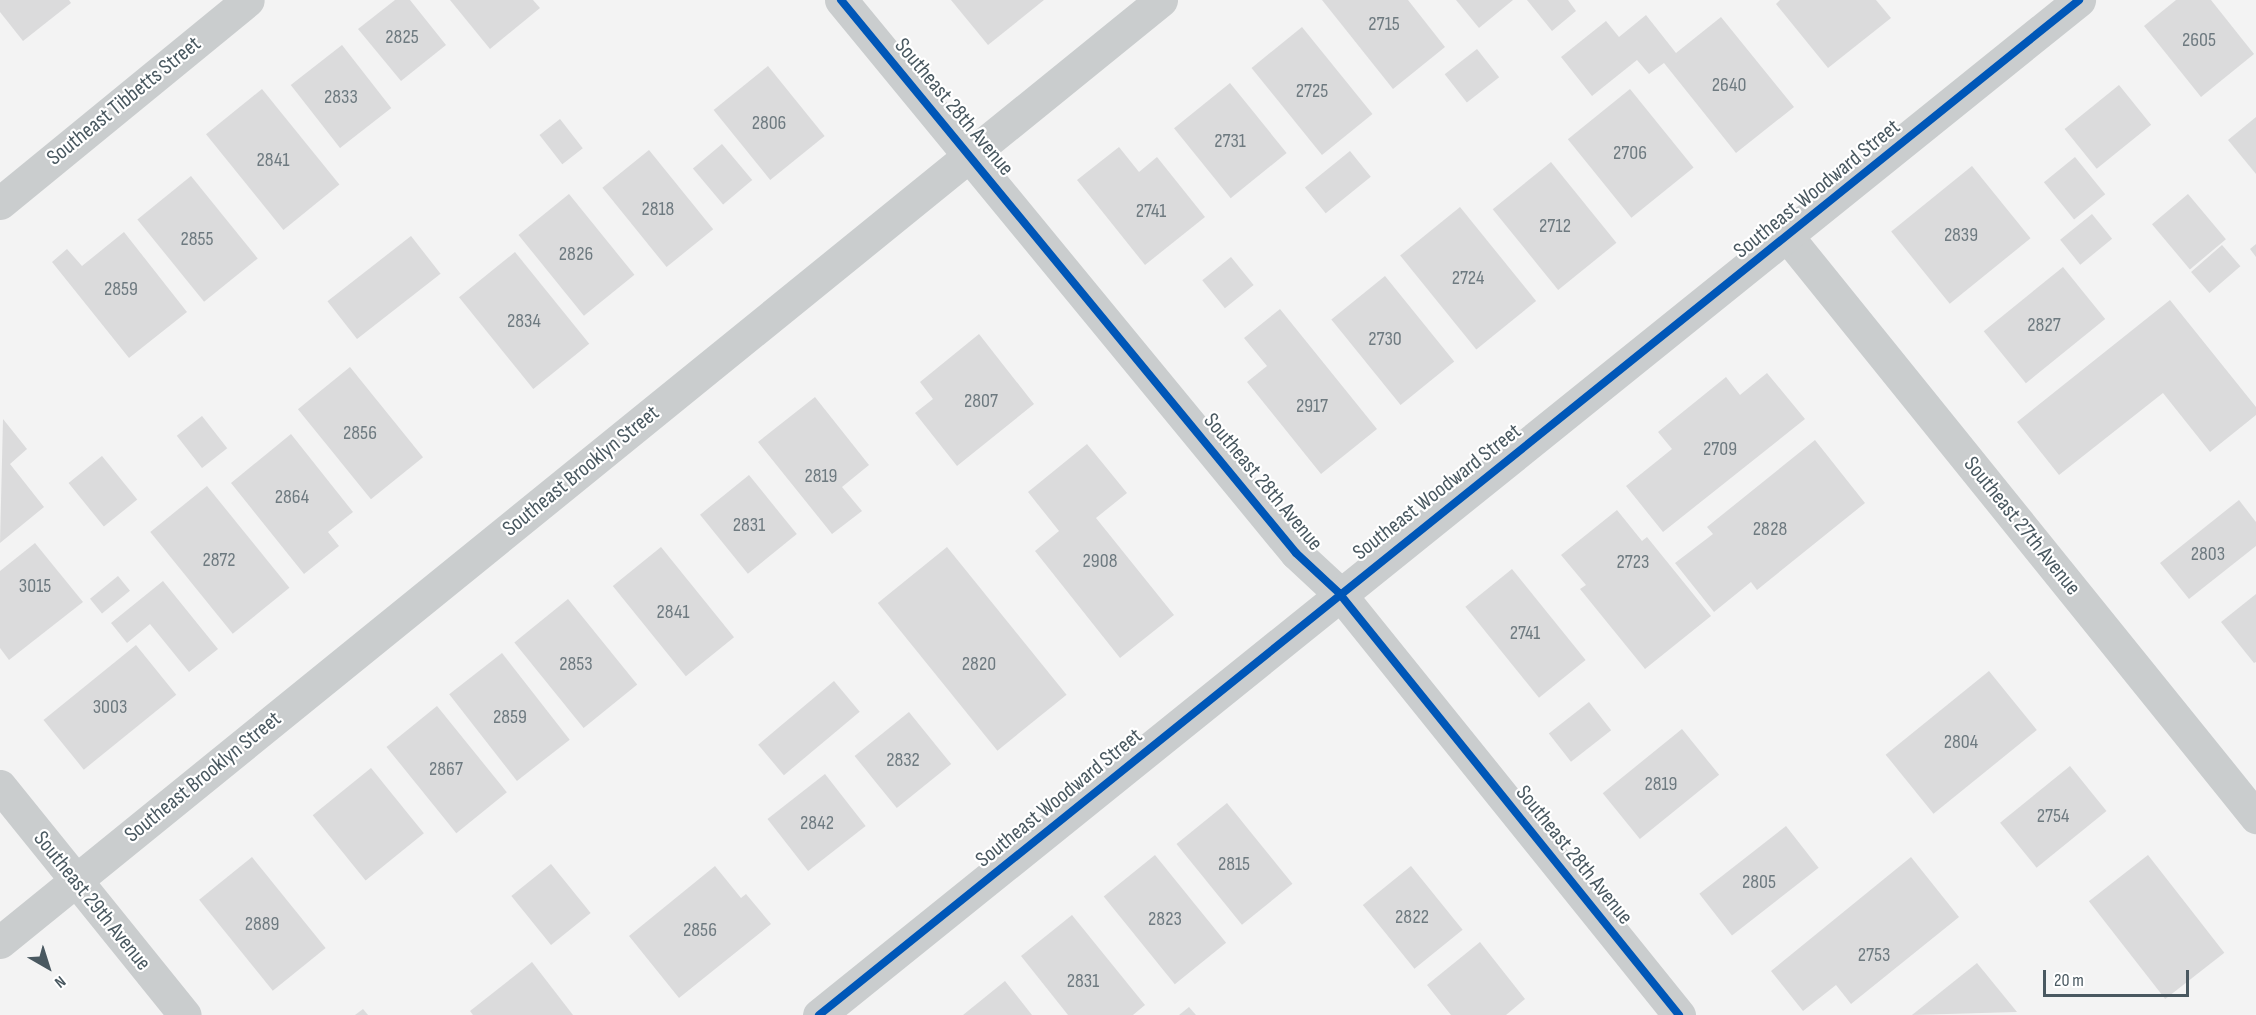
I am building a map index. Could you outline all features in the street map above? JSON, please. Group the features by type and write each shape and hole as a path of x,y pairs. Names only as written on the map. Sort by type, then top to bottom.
{"street":[{"name":"Southeast Tibbetts Street","path":"0,203 248,0"},
{"name":"Southeast 28th Avenue","path":"842,0 1296,553 1339,593 1679,1015"},
{"name":"Southeast Brooklyn Street","path":"0,942 1161,0"},
{"name":"Southeast Woodward Street","path":"819,1015 1339,593 2079,0"},
{"name":"Southeast 27th Avenue","path":"1787,236 2256,817"},
{"name":"Southeast 29th Avenue","path":"0,786 184,1015"}],"building":[{"path":"0,0 69,0 71,3 23,41 0,12"},
{"path":"395,0 410,0 446,45 401,81 358,29"},
{"path":"450,0 533,0 540,8 490,49"},
{"path":"951,0 1044,0 988,45"},
{"path":"1322,0 1408,0 1445,47 1393,89"},
{"path":"1456,0 1513,0 1479,28"},
{"path":"1527,0 1568,0 1576,11 1552,31"},
{"path":"1780,0 1876,0 1891,18 1828,68 1776,4"},
{"path":"2176,0 2211,0 2254,54 2201,97 2144,26"},
{"path":"1646,15 1676,53 1721,17 1794,107 1736,153 1664,63 1649,74 1637,60 1592,96 1561,57 1606,21 1619,37"},
{"path":"1302,27 1372,114 1322,155 1251,68"},
{"path":"342,45 391,108 340,148 291,85"},
{"path":"1477,49 1499,77 1467,103 1445,74"},
{"path":"768,66 825,136 770,180 714,110"},
{"path":"1230,83 1287,153 1231,198 1174,128"},
{"path":"2119,85 2151,125 2097,169 2065,129"},
{"path":"262,89 339,185 283,230 206,134"},
{"path":"1630,89 1694,167 1631,218 1568,139"},
{"path":"2256,117 2256,174 2228,140"},
{"path":"560,119 583,148 562,164 540,135"},
{"path":"722,144 752,180 723,204 693,168"},
{"path":"1119,147 1139,172 1157,157 1205,217 1145,265 1077,180"},
{"path":"649,150 713,229 667,267 602,188"},
{"path":"1350,151 1371,177 1326,213 1305,188"},
{"path":"2075,157 2105,194 2074,219 2044,182"},
{"path":"1551,162 1616,243 1558,290 1493,209"},
{"path":"1972,166 2031,238 1950,304 1891,231"},
{"path":"191,176 258,258 204,302 137,219"},
{"path":"569,194 634,275 584,316 518,235"},
{"path":"2188,194 2226,239 2190,269 2152,224"},
{"path":"1460,207 1536,301 1476,349 1400,255"},
{"path":"2092,214 2112,239 2080,265 2060,240"},
{"path":"124,232 187,312 129,358 52,262 67,249 82,266"},
{"path":"411,236 441,274 357,339 327,301"},
{"path":"2256,244 2256,257 2250,249"},
{"path":"2222,245 2240,266 2209,293 2191,272"},
{"path":"515,252 589,344 533,389 459,297"},
{"path":"1231,257 1254,285 1225,308 1202,280"},
{"path":"2063,267 2105,319 2026,383 1984,331"},
{"path":"1385,276 1454,361 1401,405 1331,319"},
{"path":"2170,300 2256,407 2256,415 2210,452 2163,393 2059,475 2017,422"},
{"path":"1280,309 1377,429 1321,474 1247,382 1267,366 1244,338"},
{"path":"979,334 1034,404 957,466 915,413 933,399 920,382"},
{"path":"350,367 423,457 371,499 298,409"},
{"path":"1767,373 1805,419 1663,532 1626,486 1672,449 1658,432 1726,377 1740,395"},
{"path":"815,397 869,465 842,487 862,511 832,534 758,442"},
{"path":"202,416 227,448 202,468 177,436"},
{"path":"3,419 27,449 10,464 44,507 0,543"},
{"path":"291,434 353,512 328,532 339,546 304,574 231,483"},
{"path":"1815,440 1865,503 1757,590 1751,582 1714,612 1675,563 1713,534 1707,527"},
{"path":"1087,444 1127,493 1096,518 1174,615 1120,658 1035,551 1059,531 1028,492"},
{"path":"102,456 137,500 104,527 69,483"},
{"path":"749,475 797,534 748,574 700,515"},
{"path":"207,486 289,588 233,634 150,532"},
{"path":"2239,500 2256,522 2256,546 2189,599 2160,563"},
{"path":"1617,510 1642,541 1647,537 1711,616 1645,669 1580,589 1586,585 1561,555"},
{"path":"35,543 83,602 9,660 0,648 0,571"},
{"path":"661,547 734,637 686,676 613,586"},
{"path":"947,547 1067,695 997,751 878,603"},
{"path":"1512,569 1586,660 1539,698 1465,607"},
{"path":"118,576 130,591 102,613 90,599"},
{"path":"163,581 218,649 189,672 150,624 127,643 111,623"},
{"path":"2256,594 2256,662 2254,663 2221,622"},
{"path":"568,599 637,684 584,728 514,642"},
{"path":"136,645 176,695 84,770 44,720"},
{"path":"502,653 570,740 517,781 449,694"},
{"path":"1989,671 2037,730 1933,814 1886,755"},
{"path":"834,681 860,712 784,775 758,745"},
{"path":"1589,702 1611,730 1571,762 1549,733"},
{"path":"437,706 507,792 456,833 386,747"},
{"path":"909,712 951,764 897,808 855,756"},
{"path":"1682,729 1719,775 1640,839 1603,793"},
{"path":"2070,766 2107,811 2037,868 2000,823"},
{"path":"371,768 424,833 366,880 313,815"},
{"path":"825,774 866,826 808,871 767,819"},
{"path":"1227,803 1292,884 1242,925 1176,844"},
{"path":"1786,826 1819,868 1732,935 1699,894"},
{"path":"1155,855 1226,943 1175,984 1104,897"},
{"path":"2148,855 2224,953 2165,999 2089,901"},
{"path":"252,857 326,948 273,991 199,900"},
{"path":"1911,857 1959,917 1851,1004 1836,985 1803,1011 1771,971"},
{"path":"551,864 591,913 551,945 511,896"},
{"path":"715,866 741,898 746,894 771,924 679,998 629,936"},
{"path":"1411,866 1463,930 1414,969 1363,905"},
{"path":"1072,915 1145,1005 1133,1015 1068,1015 1021,956"},
{"path":"1480,942 1525,999 1506,1015 1451,1015 1427,985"},
{"path":"532,962 573,1015 473,1015 470,1011"},
{"path":"1977,963 2017,1012 1912,1015"},
{"path":"1005,981 1032,1015 963,1015"},
{"path":"1189,1007 1196,1015 1179,1015"},
{"path":"363,1009 368,1015 355,1015"}],"cycle path":[{"path":"841,0 1296,553 1339,593 1679,1015"},
{"path":"819,1015 2079,0"}]}
